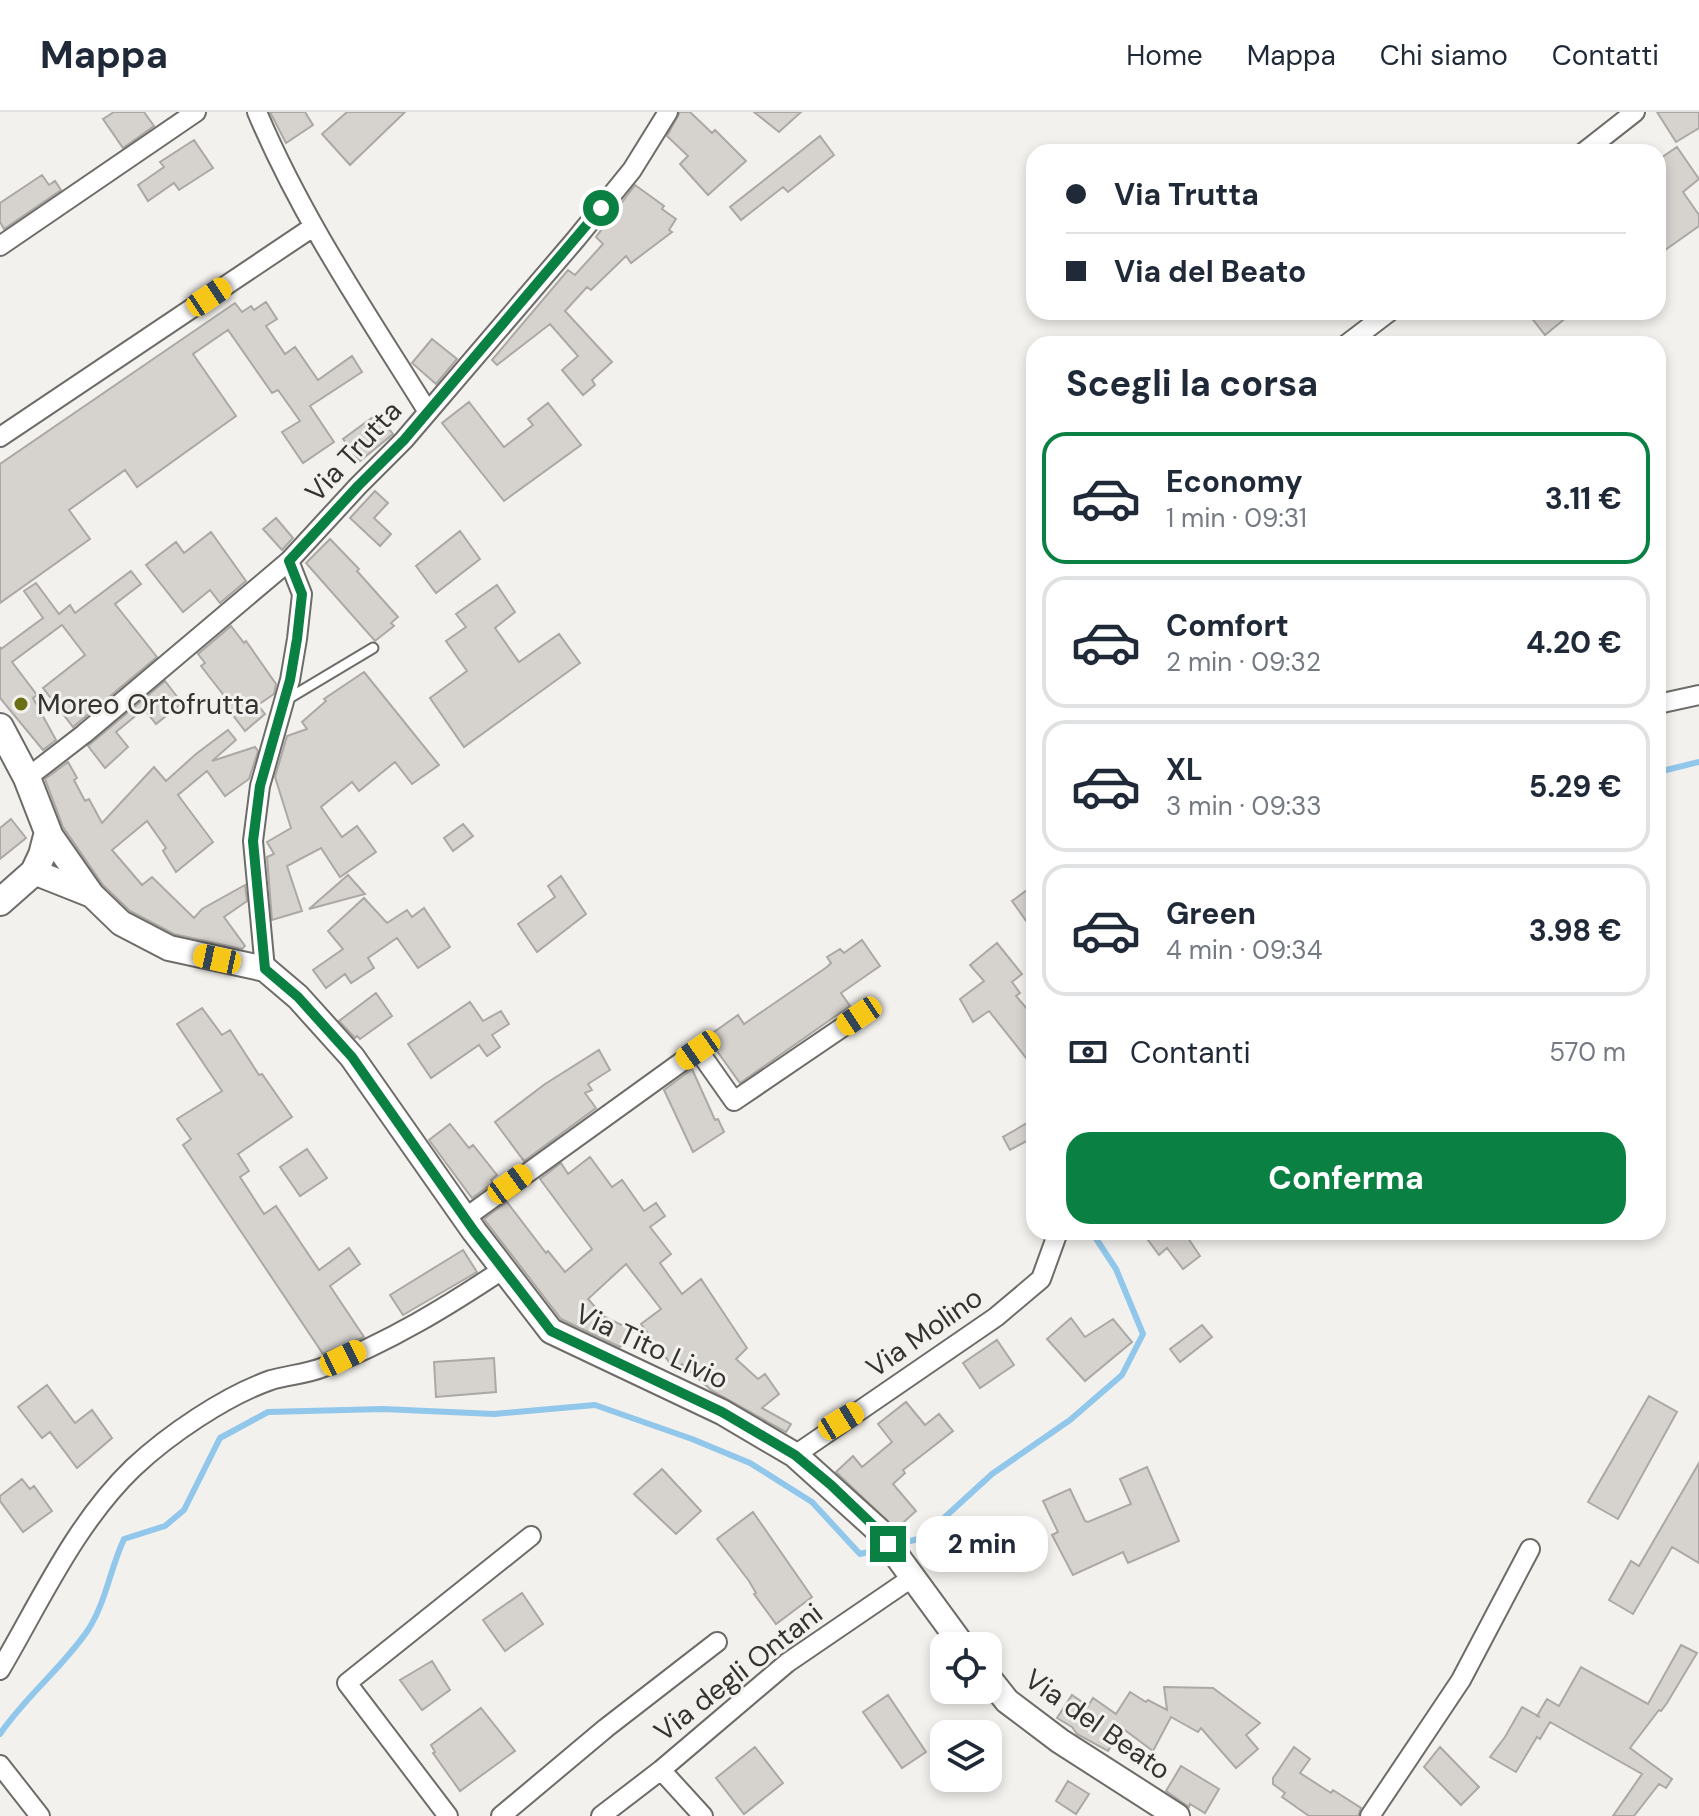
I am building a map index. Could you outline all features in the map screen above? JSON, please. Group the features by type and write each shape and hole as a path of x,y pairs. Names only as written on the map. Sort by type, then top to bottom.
{"main road":[{"path":"0,727 27,778 48,832 34,872 0,902"}],"street":[{"path":"0,246 196,112"},
{"path":"257,112 276,157 313,227 428,412"},
{"name":"Via Trutta","path":"27,778 84,734 289,561 428,412 632,170 668,112"},
{"path":"1594,144 1635,112"},
{"path":"0,437 313,227"},
{"path":"1358,336 1378,320"},
{"path":"265,969 253,841 260,786 292,666 302,594 289,561"},
{"path":"1666,702 1699,695"},
{"name":"Via Tito Livio","path":"48,832 92,895 121,923 169,948 265,969 298,997 352,1057 465,1218 551,1331 722,1412 795,1455"},
{"name":"Via Tito Livio","path":"34,872 92,895"},
{"path":"465,1218 698,1050 734,1101 859,1016"},
{"name":"Via Molino","path":"795,1455 996,1317 1041,1279 1055,1240"},
{"path":"0,1670 91,1514 133,1468 182,1427 270,1381 322,1368 384,1339 448,1306 505,1268"},
{"path":"795,1455 878,1530 953,1632"},
{"path":"448,1816 347,1683 531,1536"},
{"path":"1370,1816 1461,1680 1530,1549"},
{"name":"Via degli Ontani","path":"601,1816 906,1567"},
{"path":"501,1816 606,1728 717,1642"},
{"name":"Via del Beato","path":"1002,1695 1060,1741 1177,1816"},
{"path":"0,1765 40,1816"},
{"path":"661,1770 703,1816"}],"lane":[{"path":"284,701 373,648"}],"building":[{"path":"114,112 144,112 154,126 123,148 103,119"},
{"path":"270,112 305,112 313,125 286,143"},
{"path":"347,112 405,112 350,165 322,134"},
{"path":"680,112 690,112 712,133 715,130 746,161 708,195 680,164 688,156 667,136"},
{"path":"754,112 801,112 779,132"},
{"path":"1657,112 1699,112 1699,128 1676,142"},
{"path":"820,136 834,155 788,192 783,187 741,220 730,207"},
{"path":"194,140 213,168 179,190 174,183 148,201 138,185 164,167 160,162"},
{"path":"1677,147 1699,179 1683,192 1699,215 1699,226 1666,249 1666,155"},
{"path":"42,175 49,185 55,181 61,190 4,229 0,222 0,203"},
{"path":"635,185 676,219 669,230 672,232 631,263 626,256 591,290 587,287 565,311 612,362 592,380 595,385 583,395 562,370 578,356 550,324 497,365 492,360 568,270 575,275 603,244 596,237"},
{"path":"266,302 277,319 266,326 285,354 295,347 318,380 352,356 362,372 310,406 334,442 303,463 282,432 300,421 278,390 272,393 228,330 193,354 236,416 137,487 125,470 69,510 90,539 0,603 0,464 235,303 242,312 251,306 254,310"},
{"path":"1533,320 1563,320 1545,335"},
{"path":"432,339 457,359 436,384 412,363"},
{"path":"469,402 504,447 533,425 528,419 548,403 581,445 504,501 442,423"},
{"path":"377,414 393,434 360,461 343,439"},
{"path":"375,491 388,503 374,518 391,534 380,546 350,518"},
{"path":"276,518 293,538 282,550 263,529"},
{"path":"460,531 480,559 436,593 416,566"},
{"path":"211,532 246,581 220,603 210,590 183,612 146,565 176,542 184,553"},
{"path":"330,539 398,617 391,623 394,626 375,641 306,563"},
{"path":"131,571 141,584 115,604 157,657 73,727 43,688 85,655 62,625 12,662 37,695 33,698 56,740 43,750 0,698 0,647 43,618 24,591 36,583 59,614 70,605 75,613"},
{"path":"497,585 515,612 495,628 519,662 559,634 580,663 464,747 430,698 467,671 446,641 466,627 456,614"},
{"path":"231,626 244,643 246,641 276,684 274,694 258,705 265,714 245,731 225,705 229,702 201,666 205,663 198,654"},
{"path":"364,672 439,765 412,784 395,762 359,791 352,782 321,807 342,837 357,826 376,852 340,877 321,848 287,866 302,911 272,920 267,857 274,854 267,842 291,828 275,777 287,736 307,729 302,722 326,701 324,699"},
{"path":"165,681 182,703 156,724 144,709 116,732 128,747 105,768 88,746"},
{"path":"228,730 236,740 212,761 255,747 258,751 249,779 225,796 207,771 178,795 213,842 176,872 163,851 166,848 147,821 112,850 142,885 152,877 194,918 202,909 245,885 247,901 224,917 245,946 242,949 174,934 130,911 103,885 63,827 45,779 68,762 85,801 89,799 102,823 154,767 166,781"},
{"path":"11,819 26,838 0,859 0,828"},
{"path":"463,824 473,836 453,851 444,838"},
{"path":"348,875 365,894 309,909"},
{"path":"561,876 586,914 537,952 518,924 555,897 548,886"},
{"path":"1026,891 1026,921 1012,901"},
{"path":"364,898 387,923 407,910 412,917 424,908 450,947 418,968 397,938 368,958 374,968 351,983 345,974 326,988 313,970 343,949 328,931"},
{"path":"862,940 880,966 841,993 850,1006 740,1083 707,1037 738,1015 744,1024 827,967 831,963 827,957 840,949 844,953"},
{"path":"997,943 1022,974 1012,982 1020,993 1016,996 1026,1008 1026,1058 989,1011 973,1022 960,999 984,981 970,965"},
{"path":"376,993 392,1016 360,1039 355,1038 339,1021"},
{"path":"470,1002 483,1021 501,1011 509,1024 492,1035 500,1047 487,1056 479,1045 431,1078 408,1044"},
{"path":"202,1008 222,1035 230,1030 259,1075 262,1074 292,1117 238,1154 249,1171 240,1177 264,1214 276,1206 319,1270 349,1248 360,1264 330,1286 364,1337 323,1354 183,1145 191,1139 177,1119 222,1091 177,1024"},
{"path":"599,1050 610,1070 588,1084 592,1090 585,1093 596,1108 524,1161 495,1122 545,1084"},
{"path":"692,1069 715,1120 718,1119 724,1132 693,1152 664,1090"},
{"path":"450,1124 469,1148 473,1145 497,1175 491,1180 493,1183 472,1198 429,1140"},
{"path":"1026,1124 1026,1141 1010,1150 1003,1137"},
{"path":"307,1149 327,1178 300,1196 280,1167"},
{"path":"590,1157 612,1187 622,1180 644,1211 656,1203 665,1216 650,1227 671,1254 660,1263 682,1294 701,1279 747,1348 736,1359 758,1379 765,1374 779,1394 762,1408 791,1424 786,1432 711,1390 682,1364 675,1370 641,1324 661,1309 626,1264 588,1299 603,1316 634,1331 620,1347 561,1319 484,1219 507,1202 546,1253 548,1251 565,1272 592,1249 540,1179 561,1163 568,1174"},
{"path":"1148,1240 1189,1240 1200,1256 1183,1269 1167,1248 1159,1255"},
{"path":"463,1250 477,1272 403,1315 390,1295"},
{"path":"1071,1318 1085,1337 1113,1319 1132,1342 1085,1381 1047,1339"},
{"path":"1202,1325 1212,1337 1180,1362 1170,1349"},
{"path":"997,1340 1014,1365 980,1388 963,1363"},
{"path":"494,1358 496,1392 436,1397 434,1362"},
{"path":"47,1385 75,1423 92,1410 112,1438 77,1468 50,1432 42,1438 18,1407"},
{"path":"1649,1396 1677,1412 1618,1519 1588,1502"},
{"path":"906,1402 925,1425 939,1414 953,1431 903,1470 905,1473 893,1484 916,1511 896,1529 836,1472 853,1456 862,1467 892,1442 878,1424"},
{"path":"1699,1463 1699,1563 1672,1547 1633,1614 1609,1600 1631,1561 1639,1566"},
{"path":"1147,1467 1179,1541 1128,1563 1123,1552 1073,1575 1052,1535 1058,1532 1043,1501 1070,1489 1088,1522 1131,1504 1120,1479"},
{"path":"662,1469 701,1511 676,1534 634,1494"},
{"path":"22,1479 30,1489 34,1486 52,1511 23,1532 0,1501 0,1496"},
{"path":"753,1512 812,1597 776,1624 717,1539"},
{"path":"522,1593 543,1624 505,1651 483,1620"},
{"path":"1681,1645 1697,1653 1667,1703 1630,1748 1672,1779 1666,1788 1659,1784 1634,1816 1613,1816 1642,1774 1550,1722 1516,1772 1490,1757 1522,1707 1537,1715 1547,1699 1559,1706 1581,1667 1648,1704"},
{"path":"432,1661 450,1690 422,1710 400,1680"},
{"path":"1164,1687 1213,1688 1260,1723 1246,1735 1258,1749 1236,1768 1201,1728 1198,1732 1171,1717 1153,1751 1122,1728 1108,1751 1077,1734 1057,1718 1072,1695 1088,1706 1093,1698 1116,1714 1130,1692 1167,1710"},
{"path":"888,1695 926,1752 902,1768 863,1712"},
{"path":"481,1708 515,1751 460,1791 433,1753 431,1745"},
{"path":"755,1747 783,1783 744,1814 716,1778"},
{"path":"1294,1747 1310,1759 1300,1773 1361,1808 1358,1816 1309,1816 1282,1797 1285,1793 1273,1784 1273,1778"},
{"path":"1440,1747 1479,1787 1461,1805 1424,1767"},
{"path":"1181,1766 1219,1789 1205,1813 1190,1804 1189,1807 1166,1791"},
{"path":"1068,1781 1089,1794 1076,1814 1056,1801"}],"waterway":[{"path":"1666,770 1699,762"},
{"path":"895,1545 922,1538 992,1474 1070,1420 1122,1375 1143,1334 1116,1269 1097,1240"},
{"path":"0,1734 88,1630 124,1539 165,1526 184,1510 220,1438 268,1412 383,1409 494,1414 595,1405 750,1463 812,1502 860,1554 885,1548"}],"place":[{"name":"Moreo Ortofrutta","path":"21,704"}],"route":[{"path":"601,208 404,440 289,561 302,594 297,639 290,680 260,786 253,841 265,969 298,997 352,1057 474,1231 551,1331 722,1412 795,1455 831,1485 878,1530 888,1544"}]}
